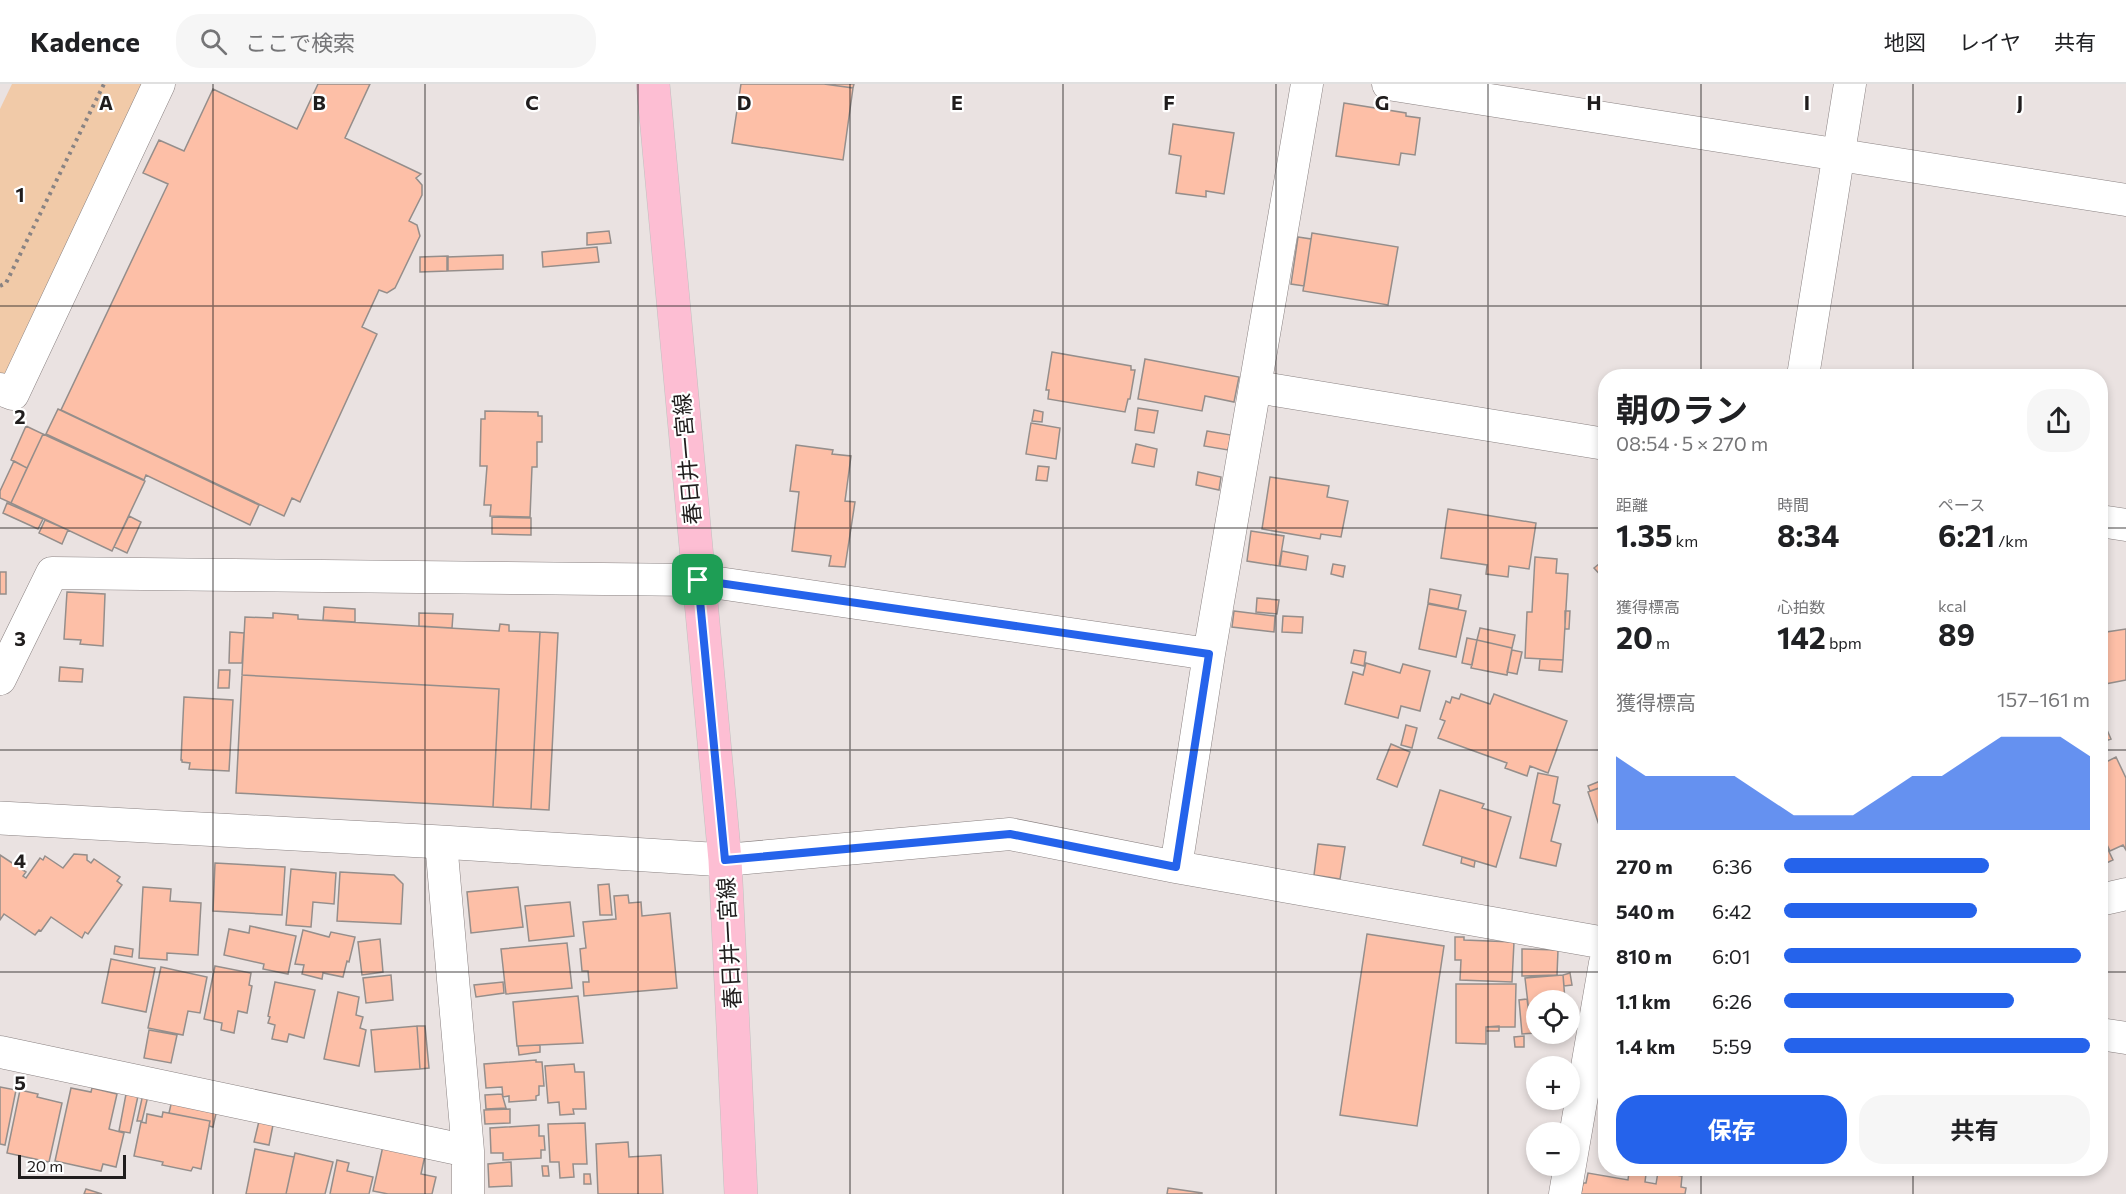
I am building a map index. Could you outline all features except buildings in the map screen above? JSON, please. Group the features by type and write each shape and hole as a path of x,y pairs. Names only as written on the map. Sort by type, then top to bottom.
{"main road":[{"name":"春日井一宮線","path":"653,84 725,860 741,1194"}],"street":[{"path":"0,389 13,394 159,84"},
{"path":"1176,867 1209,654 1307,84"},
{"path":"1388,84 2126,200"},
{"path":"1804,369 1850,84"},
{"path":"1256,387 1598,443"},
{"path":"2108,522 2126,525"},
{"path":"0,679 51,573 698,580 1209,654"},
{"path":"0,818 725,860 1010,834 1176,867 1598,942"},
{"path":"441,842 468,1150 468,1194"},
{"path":"2108,898 2126,894"},
{"path":"1565,1194 1598,1003"},
{"path":"2108,1035 2126,1038"},
{"path":"0,1052 468,1150"}],"path":[{"path":"0,286 6,283 104,84"}],"shaded area":[{"path":"12,84 143,84 0,389 0,109"}],"route":[{"path":"698,580 1209,654 1176,867 1010,834 725,860 698,580"}]}
